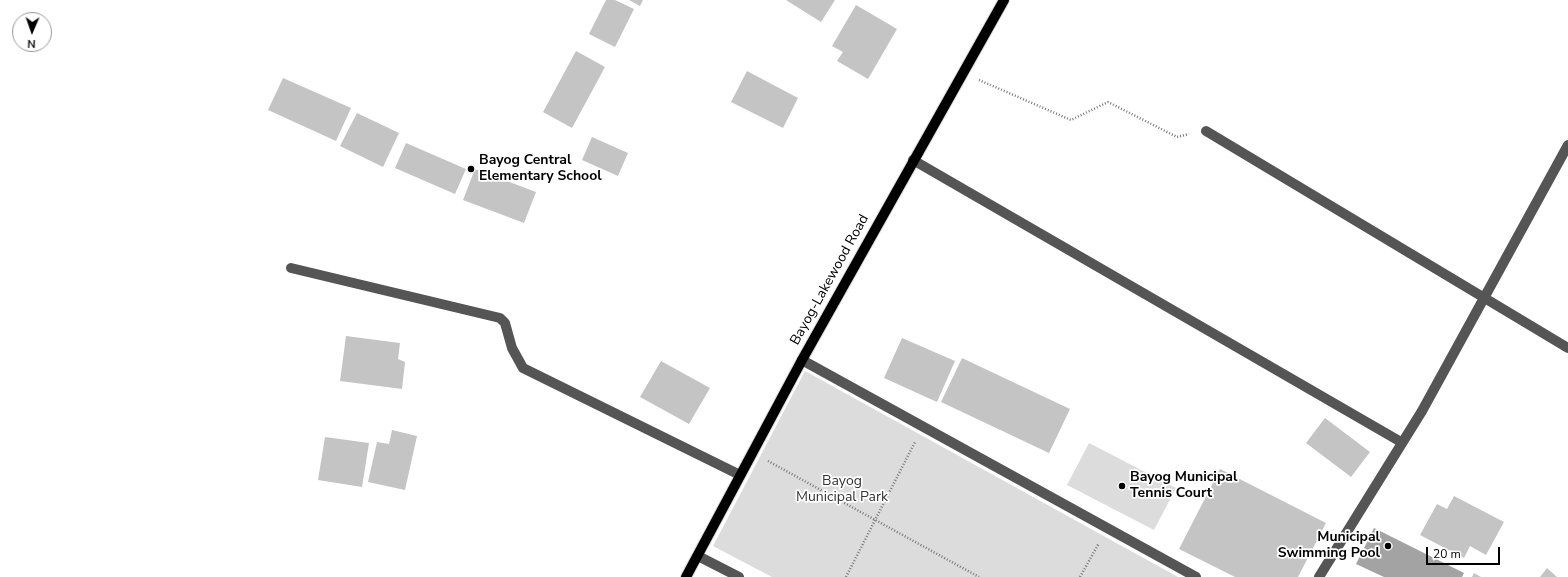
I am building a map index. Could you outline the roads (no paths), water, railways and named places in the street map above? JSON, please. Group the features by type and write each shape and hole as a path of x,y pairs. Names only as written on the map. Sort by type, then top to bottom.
{"main road":[{"name":"Bayog-Lakewood Road","path":"686,577 802,360 1004,0"}],"street":[{"path":"1206,131 1486,297 1568,348"},
{"path":"1319,577 1401,442 1422,411 1486,297 1538,197 1568,145"},
{"path":"913,160 1401,442"},
{"path":"291,268 500,318 506,323 512,348 523,368 740,476"},
{"path":"802,360 1196,577"},
{"path":"698,556 739,577"}],"place":[{"name":"Bayog Central Elementary School","path":"471,169"},
{"name":"Bayog Municipal Tennis Court","path":"1122,486"},
{"name":"Municipal Swimming Pool","path":"1388,546"}],"park label":[{"name":"Bayog Municipal Park","path":"842,490"}]}
